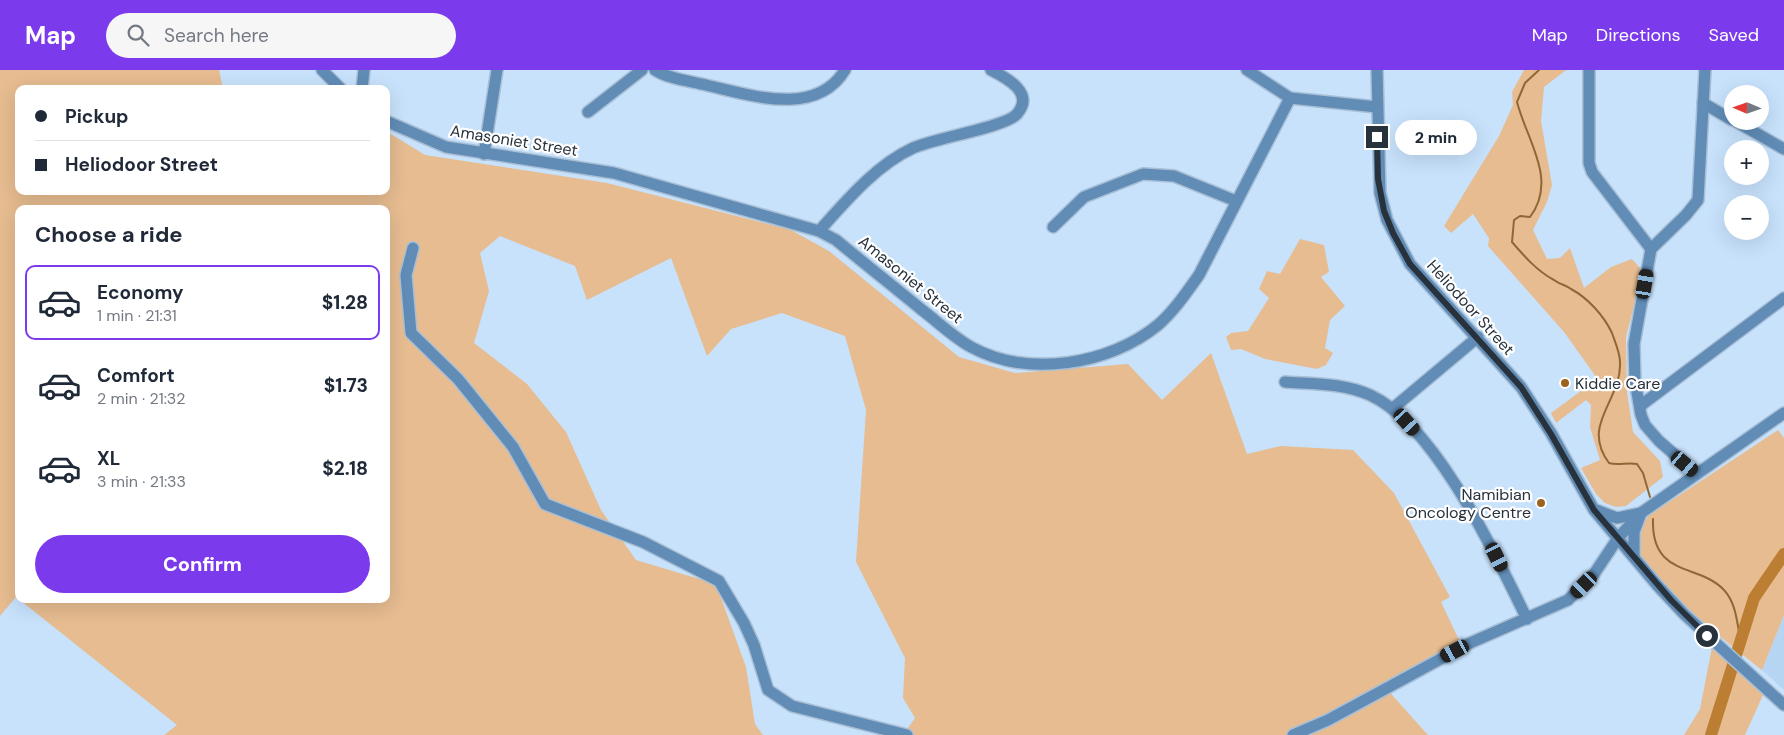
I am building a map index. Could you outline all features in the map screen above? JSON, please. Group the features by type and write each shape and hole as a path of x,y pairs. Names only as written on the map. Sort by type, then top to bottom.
{"street":[{"path":"322,70 337,85"},
{"path":"362,85 364,70"},
{"path":"484,154 497,70"},
{"path":"588,112 642,70"},
{"path":"654,70 758,97 784,100 812,97 823,92 834,85 845,70"},
{"path":"819,231 865,183 897,156 932,140 996,126 1017,114 1022,106 1022,96 1017,86 991,70"},
{"path":"1247,70 1290,98 1376,107"},
{"name":"Heliodoor Street","path":"1376,70 1378,179 1387,220 1410,264 1478,337 1521,387 1543,419 1594,510 1671,600 1719,647 1747,669 1784,705"},
{"path":"1589,70 1589,163 1592,172 1652,249"},
{"path":"1696,473 1651,433 1640,415 1635,381 1634,344 1652,249 1686,215 1698,200 1705,70"},
{"name":"Amasoniet Street","path":"390,123 441,146 614,173 819,231 836,240 970,347 986,354 1012,360 1048,364 1069,363 1130,344 1159,324 1185,295 1199,275 1290,98"},
{"path":"1703,103 1724,115"},
{"path":"1751,130 1784,149"},
{"path":"1053,227 1084,197 1142,174 1174,176 1236,201"},
{"path":"413,248 406,275 411,332 458,379 513,447 545,504 643,542 719,582 733,601 748,631 768,690 780,700 792,706 906,735"},
{"path":"1640,406 1784,298"},
{"path":"1392,408 1478,337"},
{"path":"1284,382 1346,387 1372,396 1392,408 1421,437 1459,492 1489,541 1527,620"},
{"path":"1293,735 1328,720 1470,644 1560,605 1576,594 1594,574 1618,538 1641,513 1784,413"},
{"path":"1594,510 1617,518 1641,513"},
{"path":"1634,556 1634,532 1641,513"}],"shaded area":[{"path":"0,70 219,70 222,85 15,85 15,195 390,195 390,133 425,155 607,183 791,230 829,251 959,357 1015,373 1128,364 1162,400 1211,353 1247,454 1281,446 1353,450 1394,493 1450,597 1441,602 1460,642 1384,682 1393,696 1428,735 903,735 915,718 903,698 905,658 856,562 866,410 845,336 782,313 731,329 707,356 671,258 587,300 575,266 500,236 480,253 489,291 474,343 527,384 566,432 601,510 636,560 716,584 746,667 755,724 763,735 164,735 177,725 24,603 390,603 390,205 15,205 15,598 0,616"},
{"path":"1524,70 1566,70 1544,87 1541,121 1552,185 1547,202 1533,230 1547,259 1560,258 1570,248 1584,288 1611,267 1632,259 1640,268 1634,306 1626,337 1627,392 1633,432 1660,461 1663,477 1626,506 1616,507 1605,503 1596,494 1581,468 1600,460 1590,427 1591,405 1586,400 1556,423 1551,413 1596,380 1594,374 1564,332 1488,246 1489,238 1473,214 1451,233 1444,226 1499,136 1513,105 1512,92"},
{"path":"1300,239 1324,245 1329,272 1321,277 1345,306 1330,320 1325,348 1333,353 1326,365 1317,369 1265,359 1241,349 1231,350 1226,337 1231,333 1248,331 1269,298 1259,289 1267,271 1280,274"},
{"path":"1778,430 1784,438 1784,615 1762,670 1672,593 1655,575 1643,558 1637,541 1640,530 1648,516"},
{"path":"1784,615 1784,690 1762,670"},
{"path":"1712,647 1763,695 1745,735 1684,735 1700,709"}],"waterway":[{"path":"1539,70 1525,83 1517,102 1538,160 1541,189 1538,203 1530,217 1520,216 1514,220 1512,242 1536,268 1567,286 1589,302 1609,327 1620,362 1619,376 1615,389 1600,424 1601,449 1609,463 1637,464 1643,473 1650,497"},
{"path":"1653,519 1654,538 1660,551 1668,560 1714,582 1728,595 1735,613 1740,638"},
{"path":"1711,735 1754,598 1784,554"}],"place":[{"name":"Kiddie Care","path":"1565,383"},
{"name":"Namibian Oncology Centre","path":"1541,503"}],"route":[{"path":"1377,137 1378,179 1384,211 1400,248 1410,264 1478,337 1521,387 1543,419 1594,510 1657,585 1707,636"}]}
